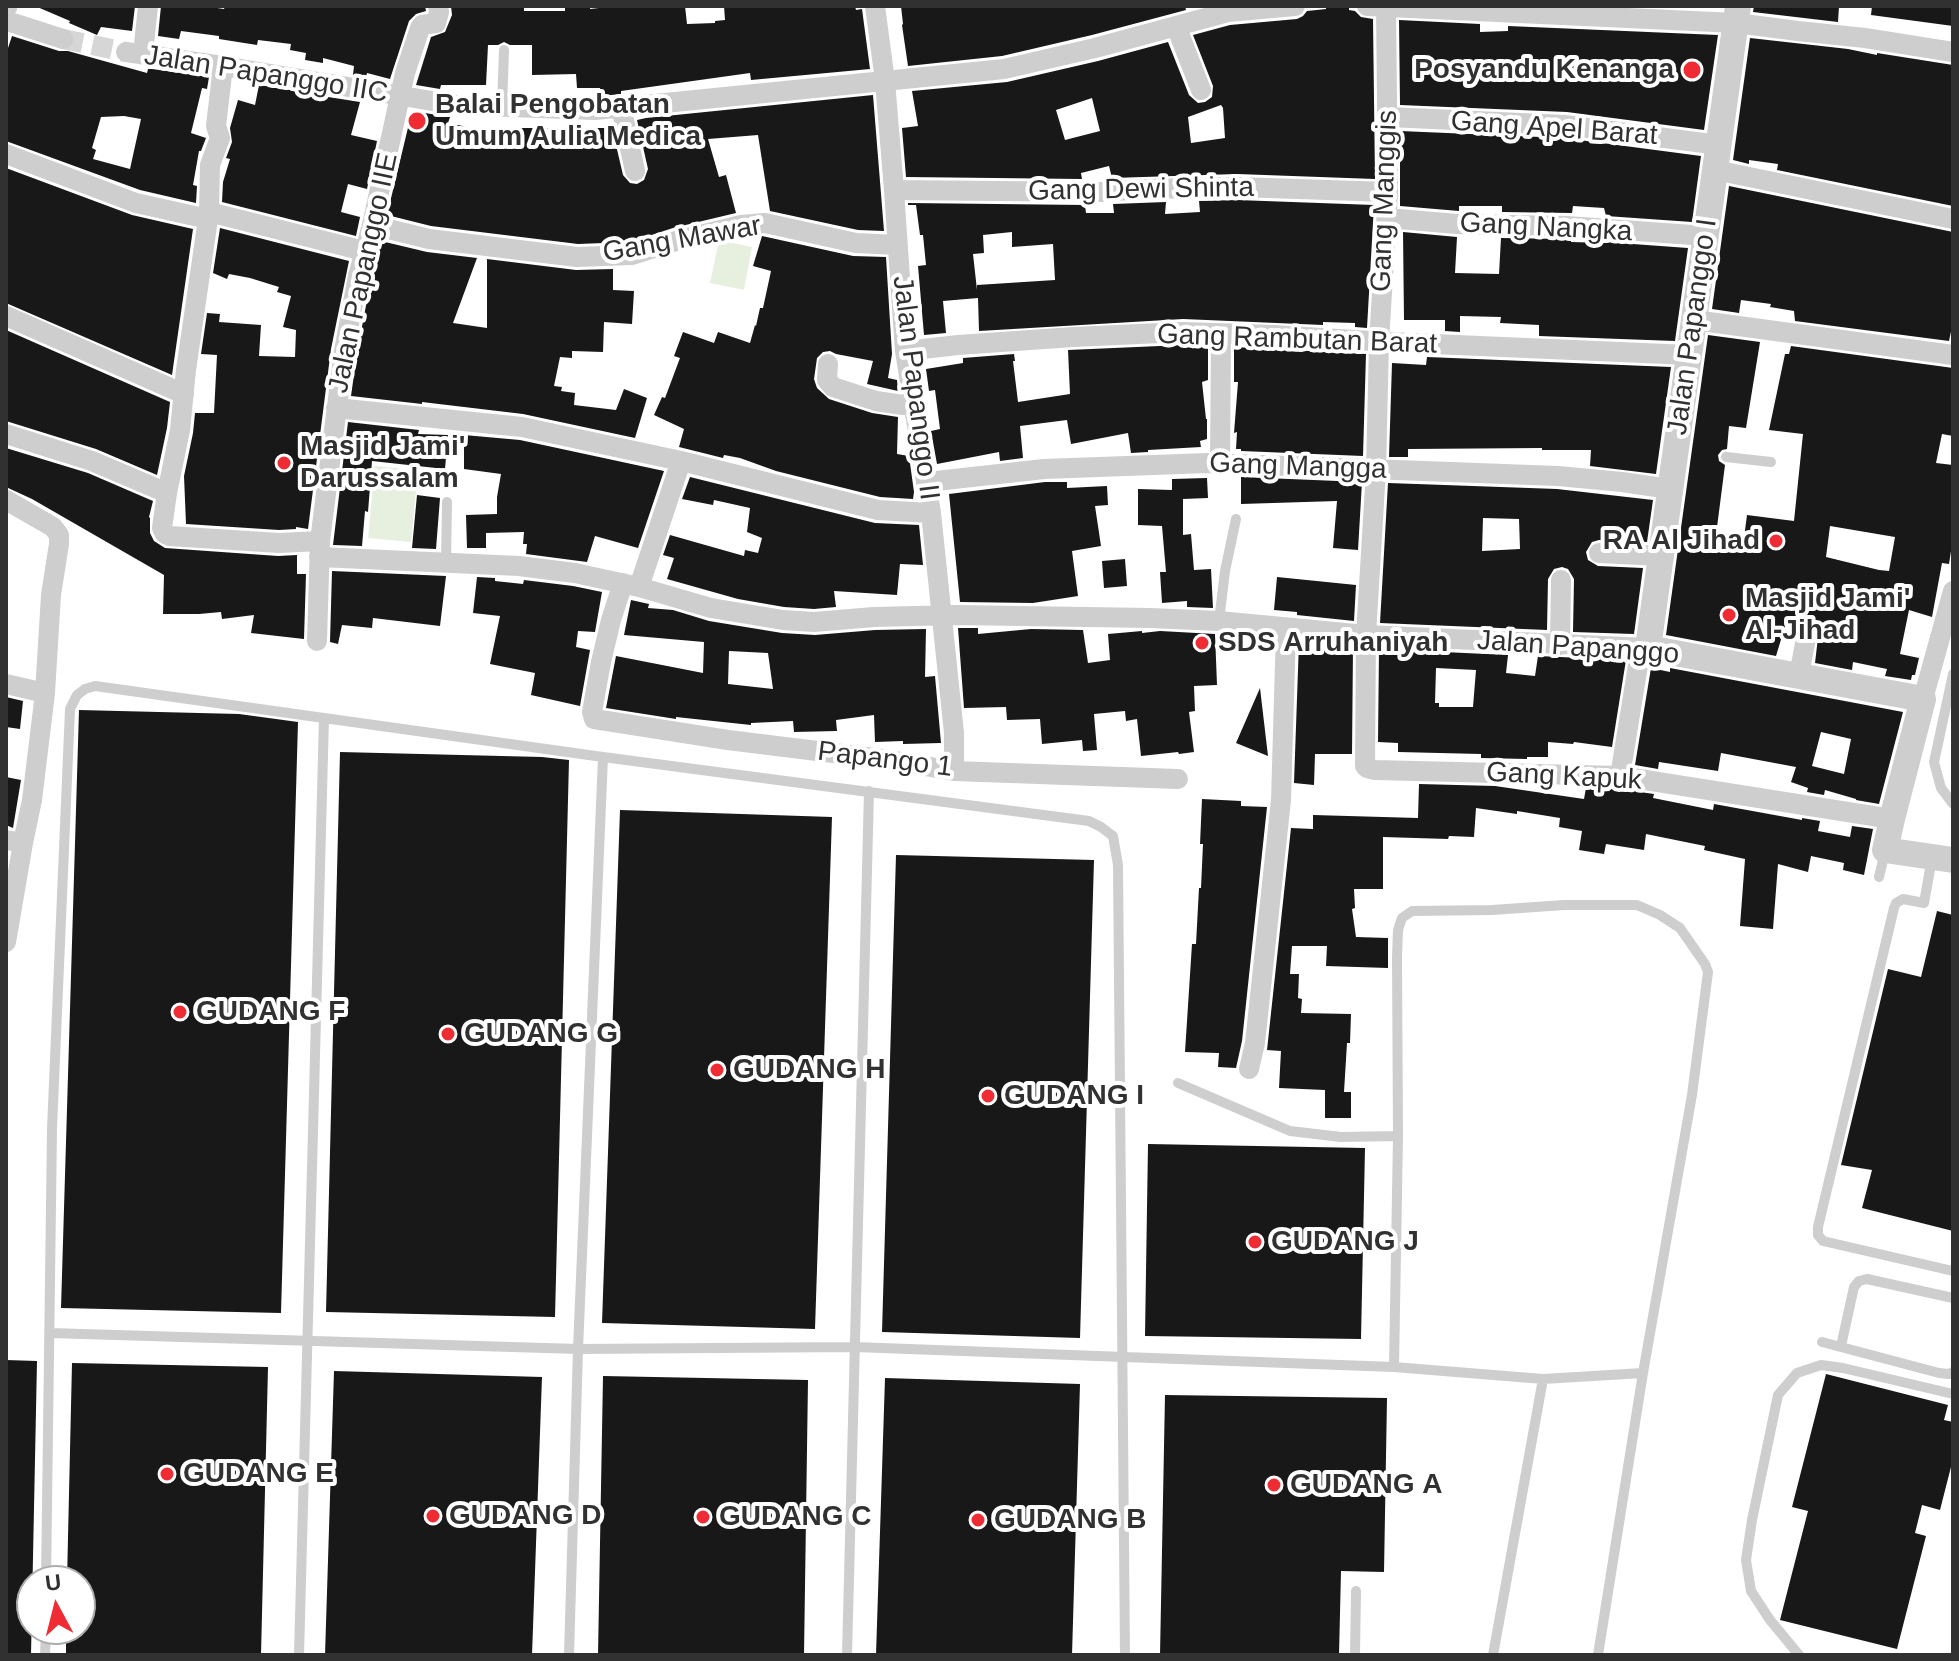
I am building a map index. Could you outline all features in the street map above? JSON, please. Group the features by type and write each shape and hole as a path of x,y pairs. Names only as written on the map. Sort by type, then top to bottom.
{"street":[{"name":"Jalan Papanggo IIC","path":"148,6 134,53 456,105 595,110 1004,69 1228,12 1295,6"},
{"name":"Jalan Papanggo IIE","path":"317,641 320,549 344,351 405,73 420,28 436,23 438,6"},
{"name":"Jalan Papanggo II","path":"875,6 885,81 905,351 931,513 954,733 954,771"},
{"path":"1367,6 1737,14 1798,31 1953,52"},
{"name":"Gang Manggis","path":"1366,635 1388,192 1386,7"},
{"path":"9,13 63,39"},
{"name":"Jalan Papanggo I","path":"1644,647 1670,489 1682,451 1689,355 1737,14"},
{"path":"1176,26 1201,90"},
{"path":"6,434 92,461 167,493 180,430 209,215 210,165 220,138 216,126 223,66"},
{"path":"621,107 635,171"},
{"name":"Gang Apel Barat","path":"1388,117 1565,125 1717,157 1953,219"},
{"path":"6,154 136,203 209,215 364,251"},
{"name":"Gang Dewi Shinta","path":"894,190 1101,192 1237,187 1388,192"},
{"name":"Gang Nangka","path":"1387,218 1706,236"},
{"name":"Gang Mawar","path":"372,225 429,239 577,257 632,255 741,225 765,223 856,243 897,245"},
{"path":"6,316 184,394"},
{"path":"1694,320 1953,355"},
{"name":"Gang Rambutan Barat","path":"905,351 1073,337 1183,332 1689,355"},
{"path":"1220,463 1221,334"},
{"path":"828,364 827,380 833,387 876,401 913,404"},
{"path":"336,408 522,427 681,461 878,510 931,513"},
{"path":"631,585 681,461"},
{"name":"Gang Mangga","path":"927,482 1044,469 1220,463 1558,476 1670,489"},
{"name":"Jalan Papanggo","path":"167,493 162,528 170,536 279,543 446,563 519,566 575,573 711,608 783,620 814,622 874,617 1001,616 1219,621 1366,635 1644,647 1923,699"},
{"path":"6,500 53,527 59,535 32,800 15,841 6,942"},
{"path":"1599,553 1661,556"},
{"path":"1560,645 1561,580"},
{"name":"Papango 1","path":"631,585 611,620 592,712 594,719 954,771 1178,779"},
{"path":"1942,858 1885,850 1953,591"},
{"path":"1249,1069 1255,1043 1281,800 1286,629"},
{"path":"1799,675 1807,633"},
{"name":"Gang Kapuk","path":"1366,635 1363,759 1367,768 1620,776 1892,819"},
{"path":"1620,776 1644,647"},
{"path":"6,684 45,693"}],"lane":[{"path":"502,108 504,50"},
{"path":"1726,457 1771,462"},
{"path":"446,563 447,502"},
{"path":"1219,621 1236,519"},
{"path":"1953,674 1934,762 1941,788 1953,804"},
{"path":"46,1565 52,1129 70,709 77,695 95,686 1089,821 1113,836 1118,865 1125,1655"},
{"path":"299,1655 324,718"},
{"path":"569,1655 578,1349 603,757"},
{"path":"847,1655 869,791"},
{"path":"1879,877 1885,850"},
{"path":"1942,858 1924,903 1903,899 1894,908 1818,1235 1823,1241 1953,1271"},
{"path":"1394,1367 1398,930 1402,918 1412,911 1564,905 1637,905 1660,915 1680,928 1708,972 1692,1095 1598,1655"},
{"path":"1178,1083 1290,1131 1341,1137 1398,1136"},
{"path":"1841,1346 1854,1287 1859,1281 1867,1279 1953,1298"},
{"path":"50,1333 578,1349 855,1347 1394,1367 1543,1379 1643,1373"},
{"path":"1822,1342 1939,1373 1953,1372"},
{"path":"1799,1655 1751,1591 1746,1560 1778,1395 1797,1373 1821,1365 1953,1394"},
{"path":"1493,1655 1543,1379"},
{"path":"1355,1655 1356,1591"}],"green space":[{"path":"719,240 752,247 744,290 710,283"},
{"path":"375,466 418,470 411,542 368,538"}],"building":[{"path":"35,6 135,6 132,31 101,27 97,35"},
{"path":"161,6 224,9 225,6 425,6 426,11 416,14 409,21 390,79 367,73 366,77 353,75 354,66 323,58 323,63 305,60 306,53 290,50 291,44 258,40 257,45 181,31 179,39 158,36"},
{"path":"451,6 524,6 524,11 565,11 565,6 590,6 590,9 685,6 687,24 725,20 724,6 855,6 856,10 862,9 870,69 751,80 750,73 601,96 600,88 577,88 576,74 532,75 532,45 504,42 488,45 486,85 441,85 440,89 416,85 431,37 445,32 452,15"},
{"path":"901,6 1185,6 1186,10 1002,56 908,66"},
{"path":"1326,6 1349,7 1361,17 1373,19 1375,179 1237,174 1112,178 1109,166 1081,173 1082,179 906,177 902,128 918,126 912,91 1007,82 1168,42 1189,95 1198,103 1205,102 1212,97 1213,86 1193,35 1230,25 1297,19 1307,11 1326,9","holes":["1092,98 1100,131 1065,140 1056,110","1221,105 1225,138 1191,143 1188,117"]},
{"path":"1754,6 1839,6 1838,22 1753,12"},
{"path":"1872,6 1953,6 1953,26 1871,15"},
{"path":"1399,20 1480,24 1480,32 1508,31 1508,26 1718,35 1704,130 1567,112 1400,105"},
{"path":"12,36 147,73 148,69 152,69 209,77 207,89 202,88 191,133 206,138 199,151 193,185 197,186 196,203 140,190 6,141 6,54","holes":["101,117 141,119 130,169 93,159 96,150 92,148"]},
{"path":"1750,38 1953,65 1953,206 1777,170 1778,164 1749,160 1749,164 1733,160"},
{"path":"259,85 321,99 322,96 360,102 351,135 377,141 367,189 348,184 341,212 360,217 356,236 222,202 223,182 230,159 226,158 232,142 230,128 238,100 255,105"},
{"path":"873,95 884,231 858,230 770,211 758,135 708,139 719,177 726,175 736,213 630,242 578,244 431,226 387,215 412,111 450,117 448,123 482,130 612,128 623,175 630,183 637,184 644,180 648,169 637,120"},
{"path":"1400,131 1564,138 1701,156 1692,222 1606,216 1604,208 1573,206 1572,213 1502,212 1502,206 1459,206 1459,211 1400,206"},
{"path":"6,168 132,215 193,229 172,375 6,303"},
{"path":"1729,186 1953,232 1953,322 1949,341 1795,321 1794,311 1770,307 1771,304 1741,300 1739,313 1712,309"},
{"path":"1199,201 1374,205 1367,328 1355,327 1355,323 1323,322 1323,325 1183,319 979,331 978,298 943,301 946,333 924,335 918,266 926,265 923,235 920,235 916,205 908,203 1085,205 1086,213 1114,213 1113,204 1166,202 1165,214 1200,212","holes":["1012,232 1012,247 1053,244 1055,280 977,285 977,290 973,254 984,253 983,235"]},
{"path":"220,228 349,261 331,349 308,529 186,524 184,476 195,413 214,413 217,355 201,354 207,313 220,314 219,322 261,325 259,356 295,357 296,330 283,327 291,296 277,292 279,287 250,278 229,274 227,279 213,273"},
{"path":"1403,232 1457,237 1455,273 1499,274 1501,238 1571,239 1571,242 1688,248 1675,341 1539,336 1539,325 1500,323 1501,317 1460,316 1460,332 1445,331 1445,320 1404,320"},
{"path":"762,236 853,256 886,257 892,354 888,378 897,380 898,391 867,384 873,361 830,351 823,352 817,358 814,379 817,388 829,399 872,413 898,417 897,454 909,456 913,499 880,497 776,471 740,458 724,455 723,458 679,447 684,429 654,415 662,397 665,398 680,358 674,356 683,332 714,343 718,332 750,343 760,308 763,308 771,271 753,266"},
{"path":"381,241 427,252 477,258 453,323 487,328 487,259 576,270 613,269 613,290 634,291 632,324 604,322 603,352 572,351 572,358 560,357 554,386 562,387 561,391 575,393 574,405 616,410 624,389 647,398 635,438 523,414 351,396 371,279"},
{"path":"6,330 170,402 157,475 96,449 6,421"},
{"path":"1708,335 1760,342 1746,428 1729,426 1727,449 1718,455 1719,461 1725,465 1716,535 1744,538 1747,515 1794,521 1803,434 1769,430 1785,354 1789,354 1791,346 1953,368 1953,436 1942,434 1936,463 1953,465 1953,538 1949,564 1942,563 1932,617 1909,610 1900,654 1919,658 1911,680 1885,676 1887,669 1853,662 1852,670 1815,663 1819,629 1809,620 1796,626 1786,623 1776,656 1666,635","holes":["1830,526 1895,537 1889,571 1826,557"]},
{"path":"1208,346 1208,380 1202,382 1207,439 1200,441 1201,447 1131,453 1128,433 1071,444 1067,420 1020,426 1023,458 1000,461 999,452 937,464 931,431 940,429 935,390 929,391 926,369 963,363 963,358 1014,354 1018,402 1070,394 1068,350"},
{"path":"1234,347 1366,354 1363,456 1236,449 1237,432 1234,433 1238,382 1234,382"},
{"path":"1427,357 1671,367 1656,474 1590,466 1591,450 1408,449 1408,457 1389,457 1392,363 1426,365"},
{"path":"348,422 419,430 418,434 448,435 445,469 372,461 362,546 333,545"},
{"path":"464,435 520,440 664,471 638,548 595,536 587,562 526,554 524,532 486,533 486,548 467,548 466,515 497,514 501,474 464,469"},
{"path":"6,448 88,473 153,501 149,517 150,533 154,541 165,548 297,555 297,574 306,574 304,639 251,633 254,615 222,619 221,612 163,614 164,575 6,487"},
{"path":"690,477 875,523 919,525 923,565 900,564 897,595 834,591 836,607 814,609 738,599 667,579 674,558 663,555 670,535 744,556 745,550 758,553 762,538 747,532 750,508 714,500 713,505 682,499"},
{"path":"1241,477 1362,482 1358,550 1333,548 1337,501 1241,504"},
{"path":"1207,478 1208,498 1183,499 1183,535 1191,534 1194,570 1211,569 1213,608 1187,607 1187,601 1162,603 1160,572 1166,572 1162,526 1138,525 1138,489 1172,490 1172,479"},
{"path":"1067,482 1067,488 1107,486 1108,505 1095,506 1101,546 1072,551 1078,596 1033,603 960,602 949,494"},
{"path":"1388,483 1557,489 1653,500 1647,542 1599,540 1592,542 1586,552 1588,560 1598,566 1643,568 1634,634 1573,632 1574,579 1568,569 1562,567 1554,569 1548,579 1547,630 1380,623","holes":["1483,518 1519,519 1520,549 1482,551"]},
{"path":"417,495 440,498 436,549 412,548"},
{"path":"1125,559 1127,586 1104,588 1102,561"},
{"path":"332,571 446,576 440,626 373,618 372,628 342,625 338,644 330,642"},
{"path":"477,577 523,584 524,580 602,592 595,632 578,631 576,647 590,650 580,706 531,695 535,673 490,664 500,616 473,613"},
{"path":"1277,577 1356,585 1354,621 1274,610"},
{"path":"631,600 649,604 648,608 673,610 709,621 782,633 815,635 926,629 925,677 935,676 941,743 875,742 874,715 836,720 837,731 794,732 793,721 751,725 676,719 606,708 616,656 703,673 704,642 624,635","holes":["729,651 768,653 773,689 728,684"]},
{"path":"958,628 978,628 978,634 1031,629 1083,630 1088,663 1110,660 1108,634 1160,631 1215,634 1217,685 1194,686 1195,711 1189,712 1194,752 1141,756 1137,719 1126,721 1125,711 1094,714 1097,750 1083,751 1082,740 1042,744 1040,719 1007,720 1006,707 964,708"},
{"path":"1299,642 1353,647 1352,754 1315,754 1314,785 1294,783"},
{"path":"1379,649 1508,655 1506,673 1535,676 1538,656 1626,660 1612,747 1548,742 1548,757 1527,759 1481,758 1481,754 1398,752 1398,743 1378,742","holes":["1436,668 1476,670 1473,707 1439,707 1439,703 1435,703"]},
{"path":"1651,668 1670,672 1670,668 1903,712 1879,804 1825,790 1824,795 1807,792 1808,788 1791,782 1796,767 1721,753 1718,771 1659,762 1658,769 1635,765","holes":["1821,732 1851,739 1844,774 1812,766"]},
{"path":"1260,688 1268,756 1236,743"},
{"path":"6,697 23,701 20,729 6,727"},
{"name":"GUDANG F","path":"79,710 239,714 298,722 281,1313 61,1308"},
{"name":"GUDANG G","path":"340,752 569,760 555,1317 326,1312"},
{"path":"6,777 21,780 13,828 6,825"},
{"path":"1419,784 1495,786 1584,799 1586,788 1619,789 1654,794 1653,798 1713,810 1714,804 1820,821 1818,831 1850,837 1852,826 1873,829 1864,875 1843,870 1844,863 1811,856 1808,872 1778,864 1773,929 1740,926 1745,859 1704,850 1705,846 1646,834 1644,850 1606,844 1604,854 1579,850 1582,831 1559,827 1560,818 1476,808 1474,837 1383,837 1383,889 1354,889 1355,908 1352,909 1356,937 1388,938 1388,968 1326,966 1327,946 1292,946 1290,974 1299,974 1301,1013 1351,1014 1344,1092 1351,1092 1351,1118 1325,1118 1325,1090 1279,1088 1281,1051 1267,1050 1291,828 1313,829 1313,815 1418,818"},
{"path":"1202,799 1241,801 1241,806 1267,807 1242,1041 1236,1068 1218,1067 1219,1053 1185,1052 1192,944 1196,944 1201,888"},
{"name":"GUDANG H","path":"620,810 832,817 815,1329 602,1323"},
{"name":"GUDANG I","path":"896,855 1094,860 1080,1338 882,1332"},
{"path":"1937,911 1953,915 1953,1231 1862,1208 1872,1170 1841,1165 1888,969 1921,977"},
{"name":"GUDANG J","path":"1148,1144 1365,1148 1361,1339 1145,1336"},
{"path":"6,1360 37,1361 33,1565 16,1565 16,1645 31,1645 31,1655 6,1655"},
{"name":"GUDANG E","path":"72,1363 268,1367 261,1655 66,1655 66,1645 96,1645 96,1565 67,1565"},
{"name":"GUDANG D","path":"334,1371 542,1377 532,1655 325,1655"},
{"path":"1826,1374 1948,1405 1944,1420 1953,1422 1953,1459 1940,1510 1922,1505 1915,1533 1926,1536 1897,1649 1780,1620 1808,1511 1792,1507"},
{"name":"GUDANG C","path":"603,1376 808,1380 804,1655 598,1655"},
{"name":"GUDANG B","path":"885,1378 1080,1384 1072,1655 876,1655"},
{"name":"GUDANG A","path":"1165,1395 1387,1398 1384,1572 1341,1571 1339,1655 1160,1655"}],"tunnel":[{"path":"63,39 126,52"}],"place":[{"name":"Posyandu Kenanga","path":"1692,70"},
{"name":"Balai Pengobatan Umum Aulia Medica","path":"417,121"},
{"name":"Masjid Jami' Darussalam","path":"284,463"},
{"name":"RA Al Jihad","path":"1776,541"},
{"name":"Masjid Jami' Al-Jihad","path":"1729,615"},
{"name":"SDS Arruhaniyah","path":"1202,643"},
{"name":"GUDANG F","path":"180,1012"},
{"name":"GUDANG G","path":"448,1034"},
{"name":"GUDANG H","path":"717,1070"},
{"name":"GUDANG I","path":"988,1096"},
{"name":"GUDANG J","path":"1255,1242"},
{"name":"GUDANG E","path":"167,1474"},
{"name":"GUDANG A","path":"1274,1485"},
{"name":"GUDANG D","path":"433,1516"},
{"name":"GUDANG C","path":"703,1517"},
{"name":"GUDANG B","path":"978,1520"}]}
